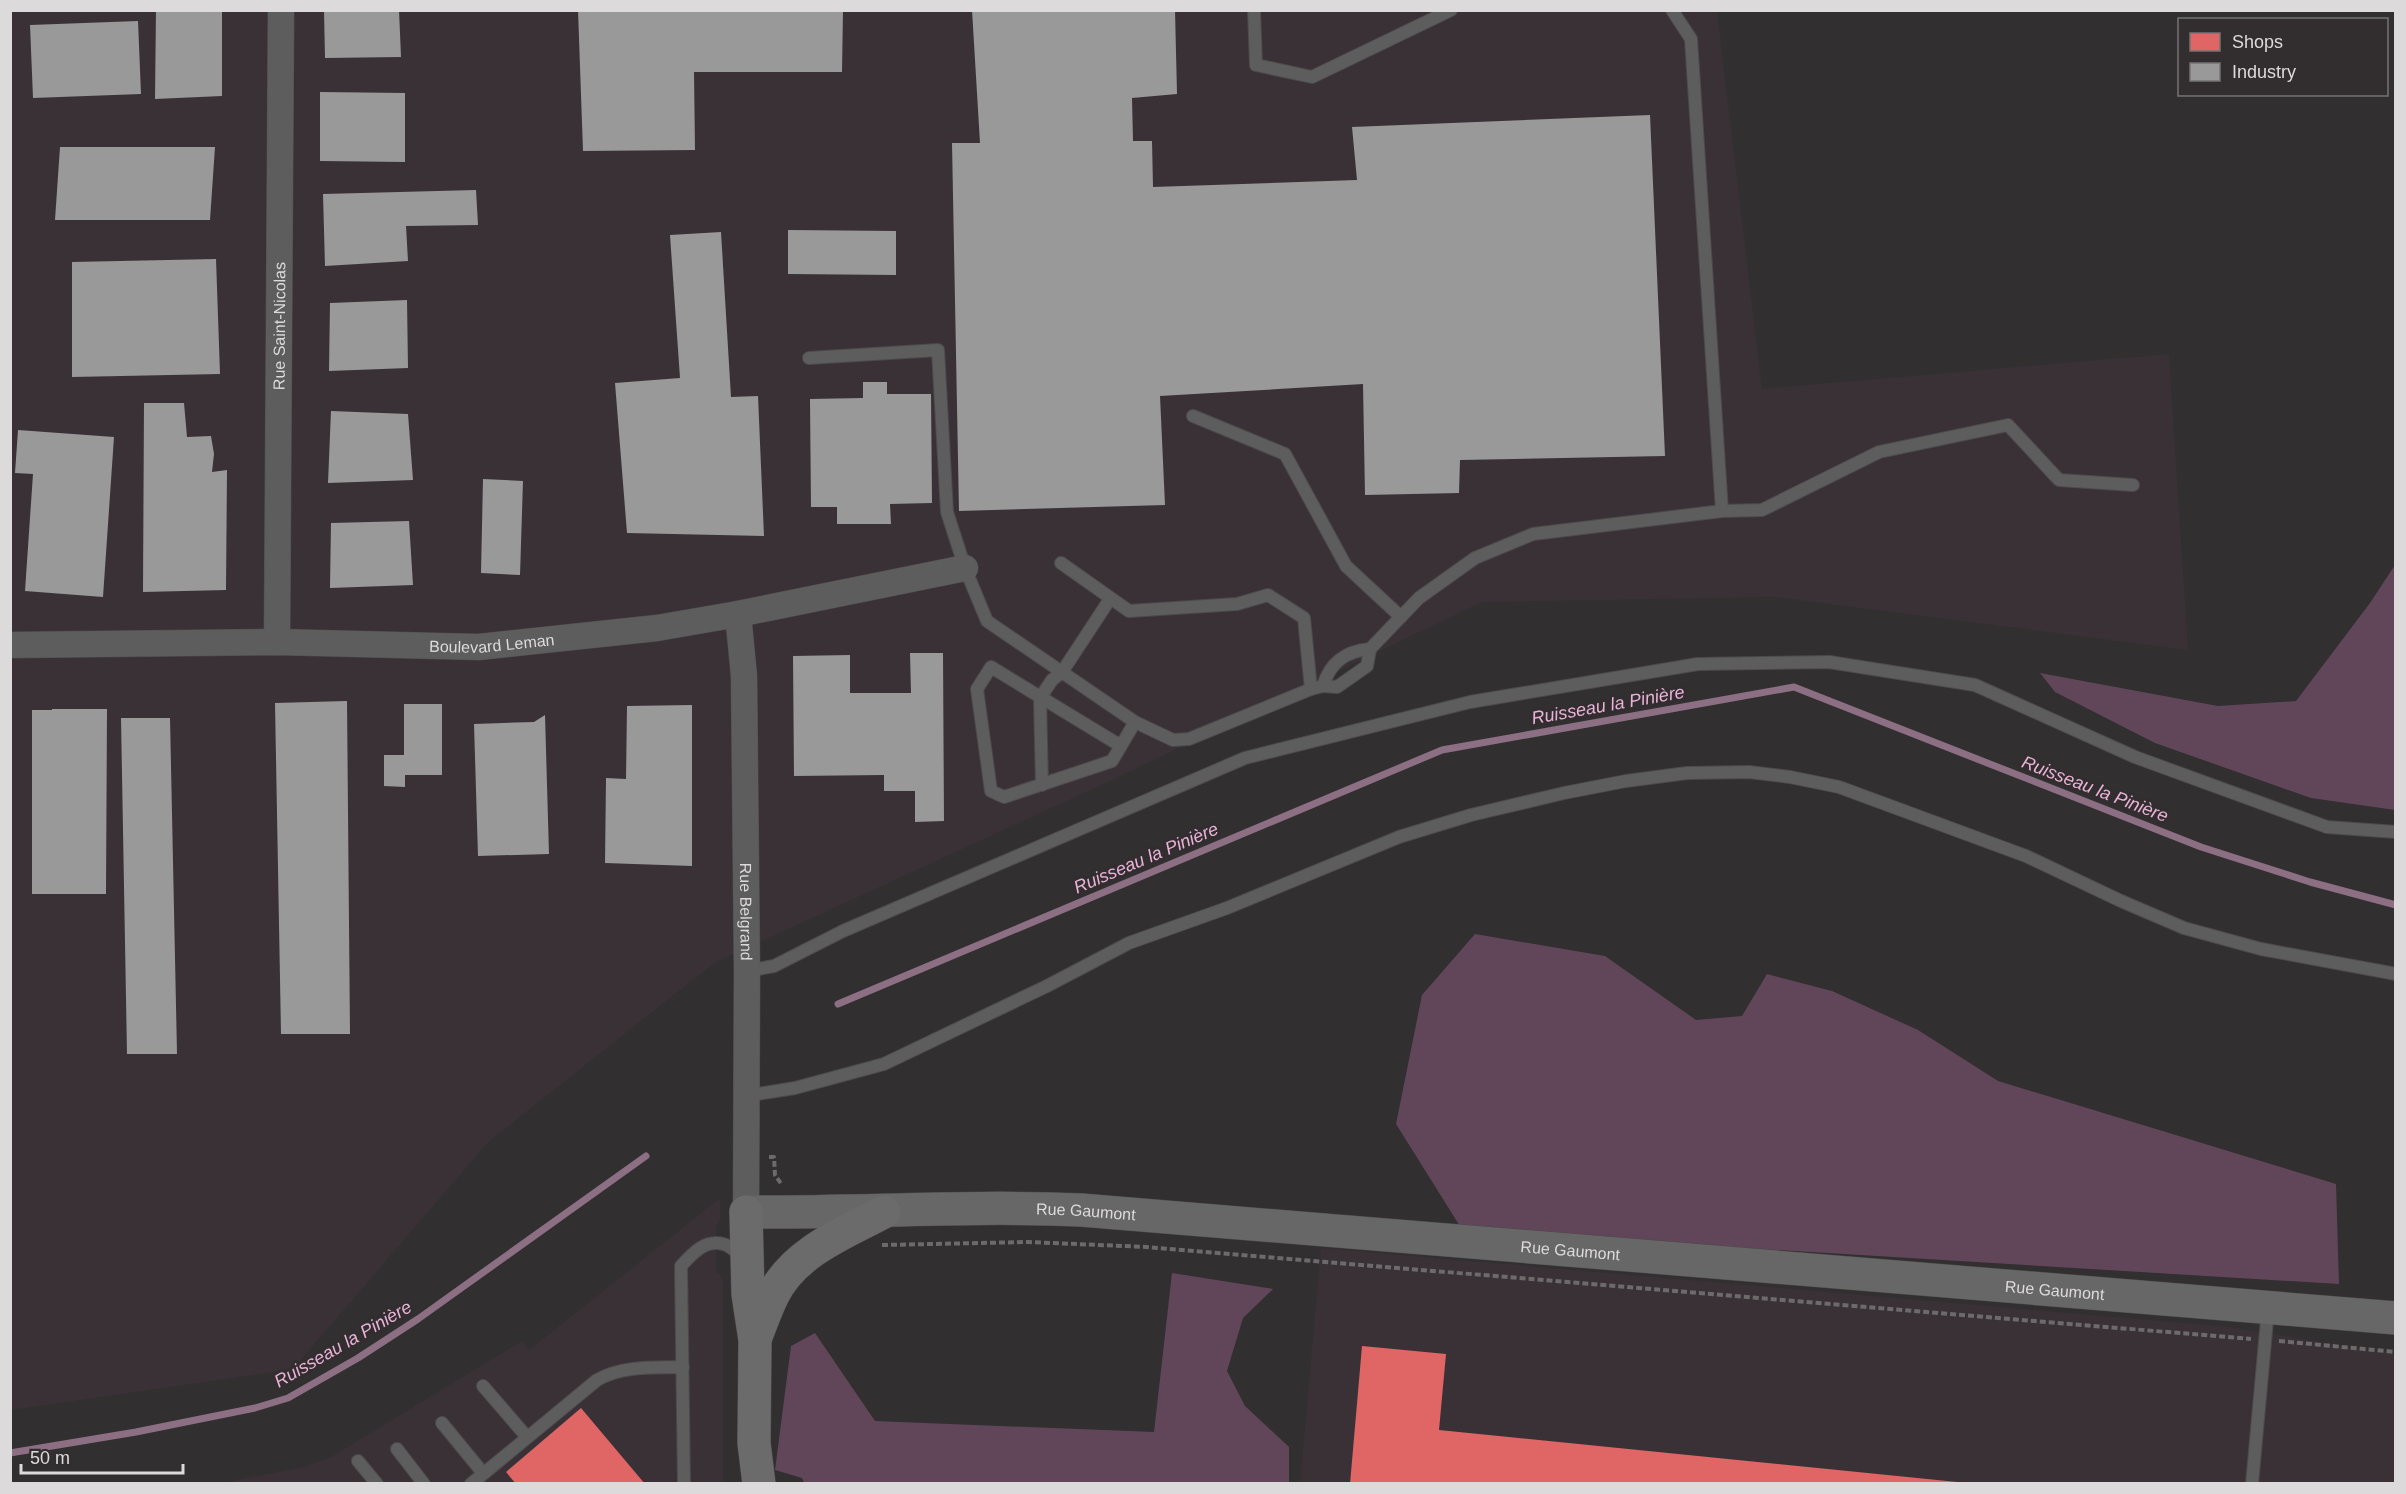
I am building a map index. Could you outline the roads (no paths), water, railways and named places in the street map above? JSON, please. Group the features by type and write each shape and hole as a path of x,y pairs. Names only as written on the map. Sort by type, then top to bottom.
{"highway":[{"path":"754,1341 773,1294 795,1266 817,1248 884,1212"},
{"path":"736,1236 748,1294 754,1341 754,1443 759,1484"}],"street":[{"name":"Rue Saint-Nicolas","path":"277,642 281,10"},
{"name":"Boulevard Leman","path":"10,645 277,642 479,647 657,628 965,568"},
{"name":"Rue Belgrand","path":"736,1236 745,1096 747,971 744,676 738,614"},
{"name":"Rue Gaumont","path":"736,1236 884,1212 1026,1208 1166,1216 1790,1270 2396,1318"}],"lane":[{"path":"1254,10 1256,65 1312,77 1451,10"},
{"path":"1672,10 1691,39 1722,511"},
{"path":"808,358 938,350 947,512 965,568 987,621 1135,722 1173,740 1189,739 1317,688 1337,687 1366,666 1370,649 1419,598 1475,558 1533,534 1722,511 1762,510 1879,453 2008,425 2059,480 2133,485"},
{"path":"1193,416 1286,454 1346,566 1401,617"},
{"path":"1061,563 1128,611 1237,604 1268,595 1304,618 1317,688"},
{"path":"1042,785 1040,698 1052,680 1062,672 1110,599"},
{"path":"1317,688 1328,670 1353,650 1370,649"},
{"path":"747,971 774,966 843,931 1245,758 1470,702 1698,664 1829,662 1975,685 2135,757 2327,827 2396,832"},
{"path":"1121,746 990,667 976,689 991,791 1004,797 1112,761 1121,746 1135,722"},
{"path":"745,1096 795,1088 884,1064 1047,986 1129,943 1227,908 1399,837 1471,815 1564,793 1626,781 1687,773 1759,773 1839,787 2026,856 2184,928 2261,949 2396,974"},
{"path":"684,1484 681,1266 705,1245 736,1236"},
{"path":"2252,1484 2268,1308"},
{"path":"471,1484 607,1374 631,1368 683,1367"},
{"path":"483,1386 527,1437"},
{"path":"442,1423 483,1473"},
{"path":"397,1449 424,1484"},
{"path":"358,1461 377,1484"}],"waterway":[{"name":"Ruisseau la Pinière","path":"838,1004 1442,750 1794,687 2201,847 2310,882 2396,905"},
{"name":"Ruisseau la Pinière","path":"10,1453 136,1432 255,1408 288,1398 358,1358 418,1319 646,1156"}]}
